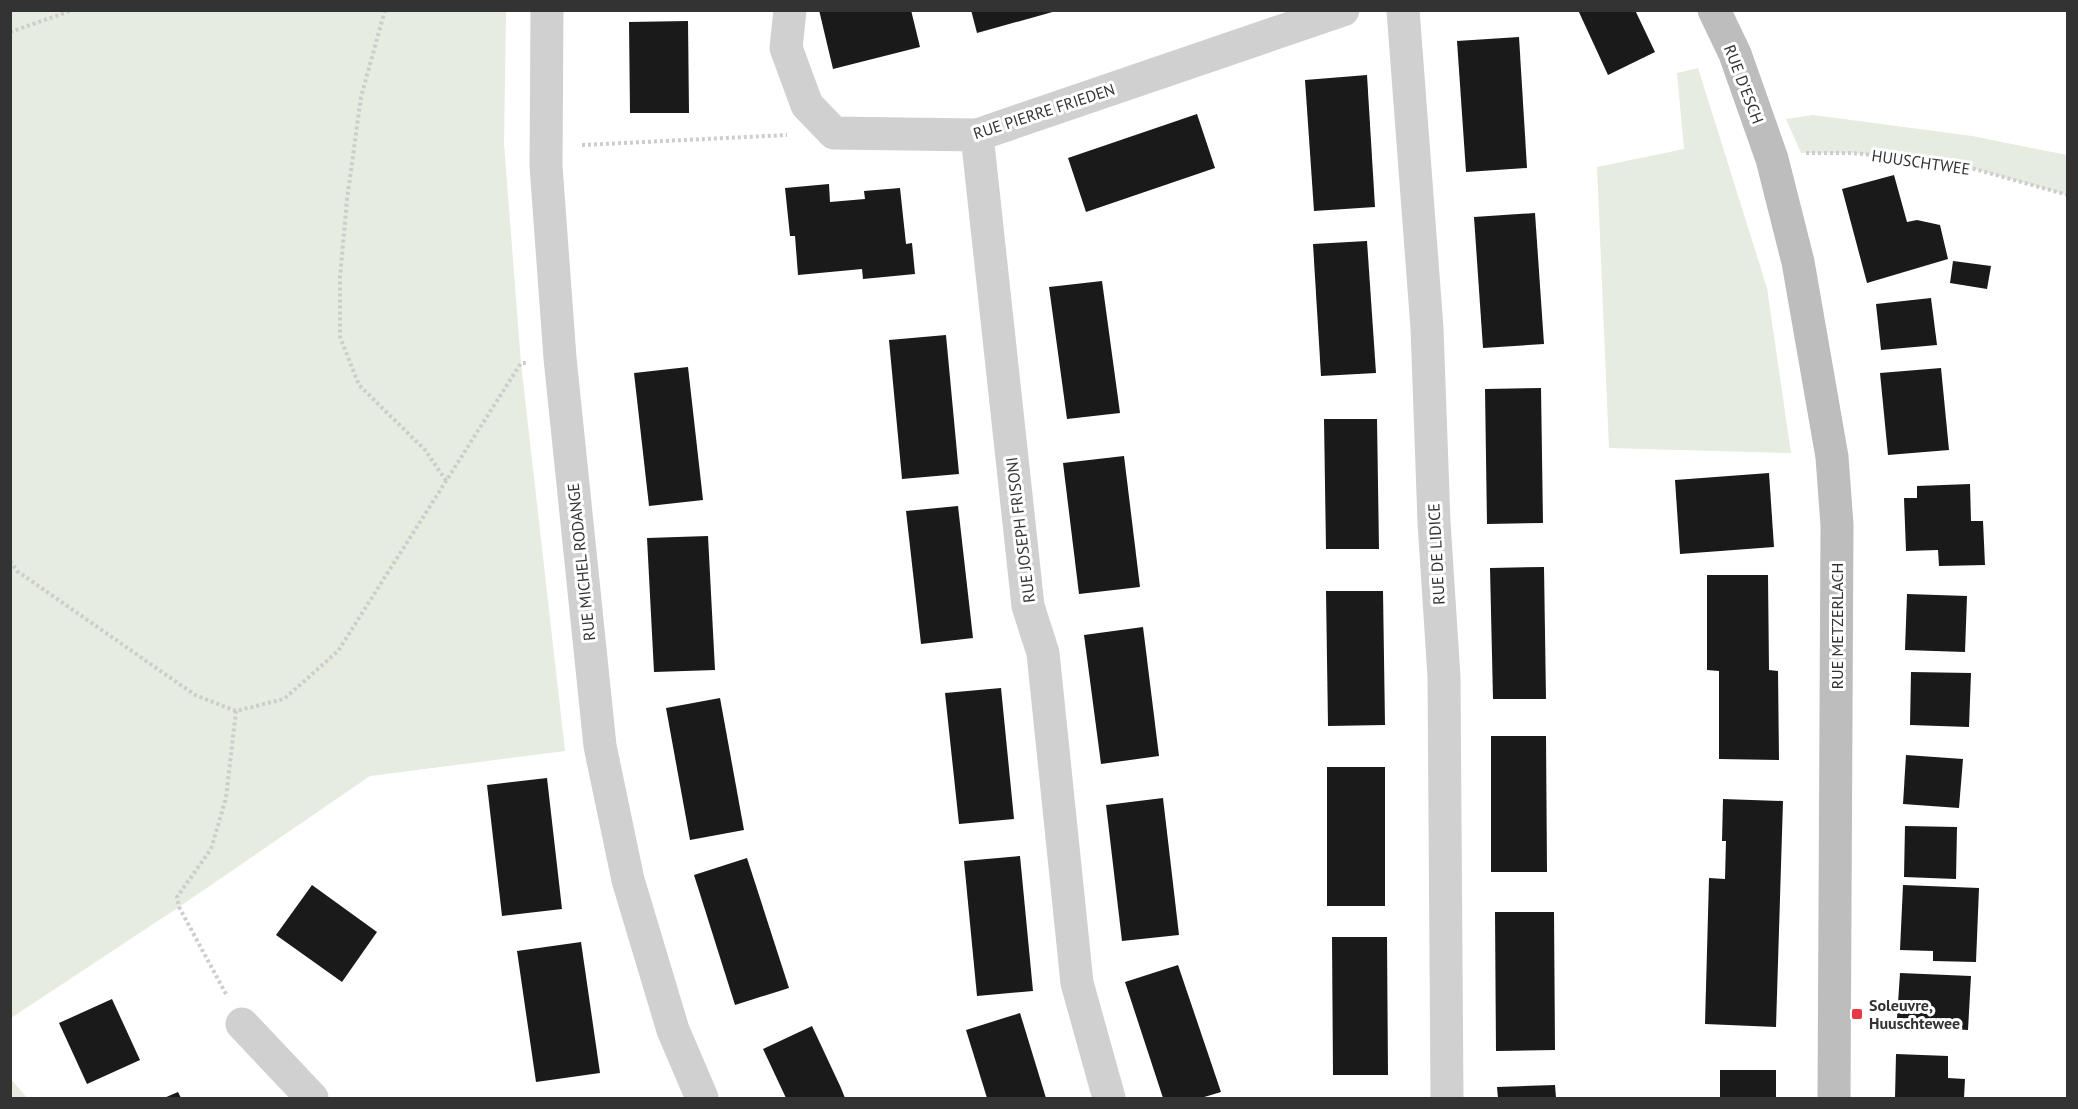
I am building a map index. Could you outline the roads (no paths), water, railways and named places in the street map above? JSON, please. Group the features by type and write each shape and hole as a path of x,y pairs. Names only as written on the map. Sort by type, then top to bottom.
{"main road":[{"name":"RUE D'ESCH","path":"1714,10 1735,54 1772,159"},
{"name":"RUE METZERLACH","path":"1772,159 1798,262 1832,457 1836,513 1834,1098"}],"street":[{"name":"RUE MICHEL RODANGE","path":"547,10 545,147 560,358 600,746 628,880 673,1030 702,1098"},
{"name":"RUE PIERRE FRIEDEN","path":"790,10 786,48 803,96 807,105 834,133 977,135 1343,10"},
{"name":"RUE DE LIDICE","path":"1403,10 1427,328 1434,522 1444,677 1447,1098"},
{"name":"RUE JOSEPH FRISONI","path":"977,135 1028,606 1043,653 1077,983 1109,1098"},
{"path":"242,1024 312,1098"}],"place":[{"name":"Soleuvre, Huuschtewee","path":"1857,1014"}]}
